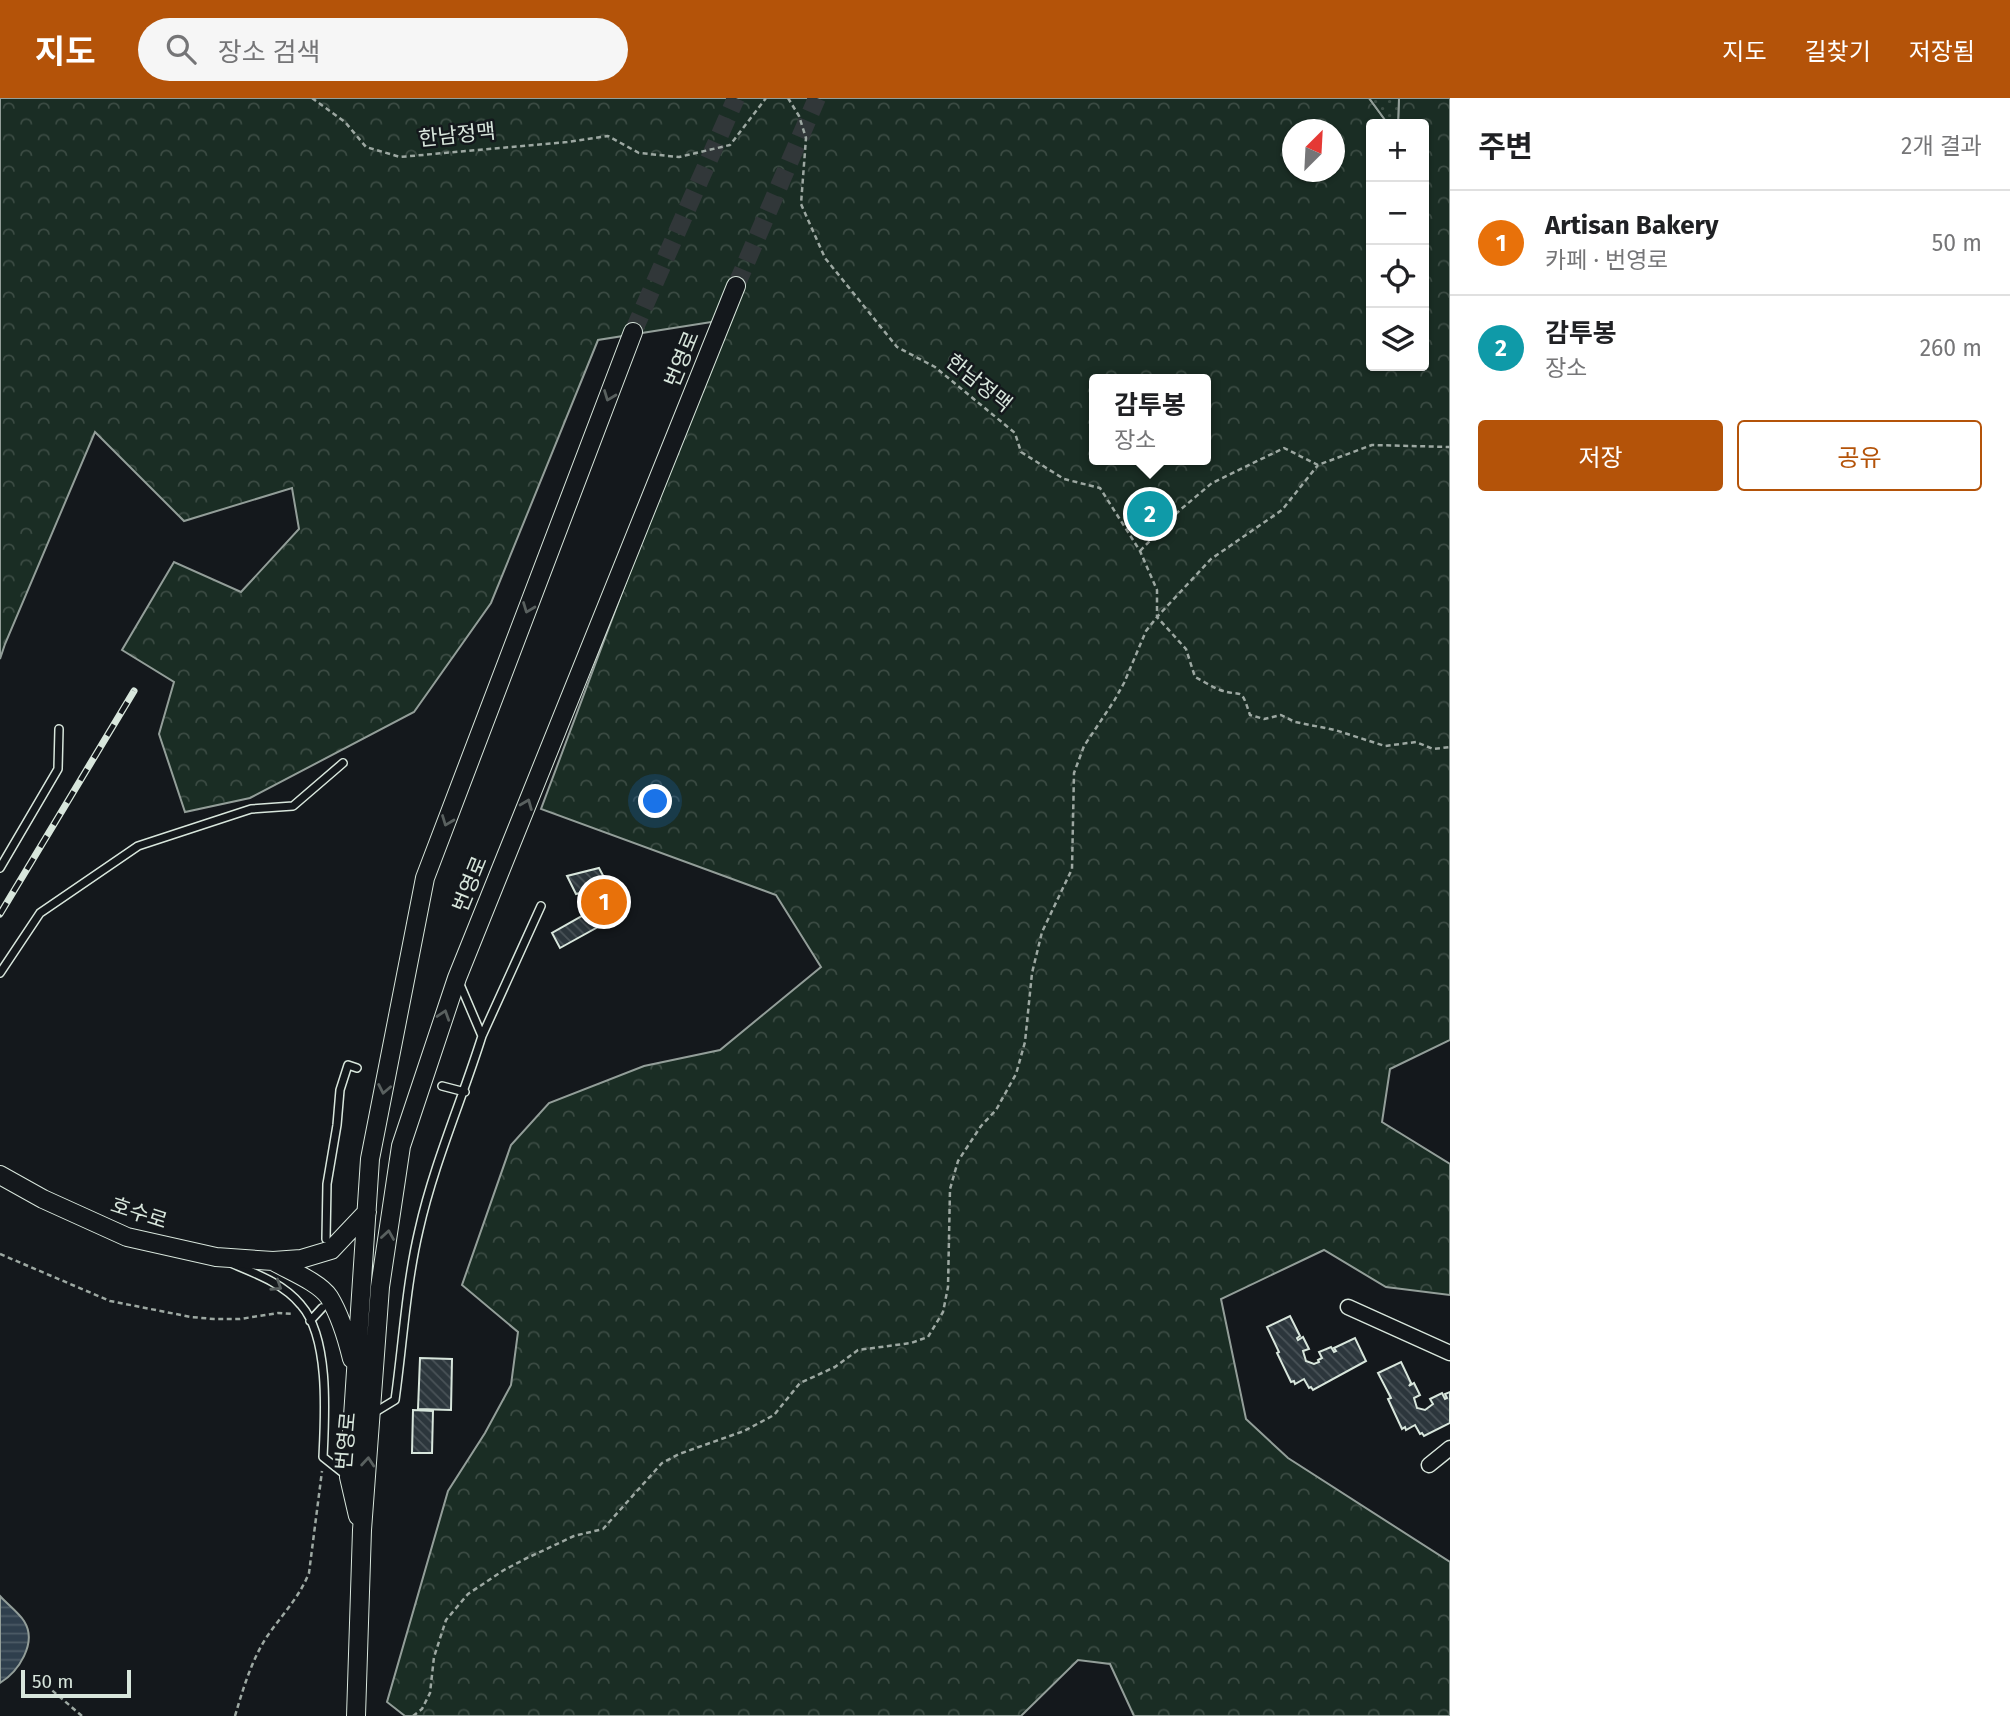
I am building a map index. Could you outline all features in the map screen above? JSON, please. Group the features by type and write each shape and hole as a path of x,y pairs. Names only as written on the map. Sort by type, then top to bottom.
{"street":[{"name":"번영로","path":"356,1716 362,1530 380,1287 401,1146 457,978 736,286"},
{"name":"번영로","path":"362,1530 349,1477 370,1159 425,878 633,332"},
{"name":"호수로","path":"0,1175 43,1199 127,1237 216,1257 273,1261 301,1259 331,1250 367,1212"},
{"name":"호수로","path":"273,1261 328,1295 345,1335 356,1372"},
{"path":"1348,1307 1450,1353"},
{"path":"1429,1465 1450,1448"}],"lane":[{"path":"0,868 58,769 59,729"},
{"path":"0,973 40,913 138,846 251,809 293,806 343,763"},
{"path":"372,1414 395,1400 410,1277 419,1228 436,1170 465,1092 482,1035 541,906"},
{"path":"457,978 482,1035"},
{"path":"326,1239 327,1184 340,1090 348,1065 357,1068"},
{"path":"442,1086 465,1092"},
{"path":"216,1257 280,1286 302,1306 323,1360 323,1457 349,1477"},
{"path":"310,1321 322,1308"}],"path":[{"name":"한남정맥","path":"312,98 345,122 366,147 400,157 608,136 639,153 679,157 730,145 766,98"},
{"name":"한남정맥","path":"788,98 799,116 806,138 801,204 825,258 897,347 935,367 1015,433 1021,452 1064,479 1100,488 1140,551 1157,590 1157,617"},
{"path":"413,1716 422,1709 430,1693 433,1657 446,1620 468,1594 525,1559 574,1536 603,1529 662,1463 679,1454 744,1431 774,1415 800,1383 835,1367 858,1350 911,1343 928,1337 943,1312 948,1287 950,1189 958,1161 981,1126 996,1111 1016,1074 1025,1042 1032,973 1042,932 1072,869 1074,774 1084,746 1124,683 1146,631 1211,559 1282,510 1318,465 1372,445 1450,447"},
{"path":"1140,551 1180,510 1212,483 1283,448 1318,465"},
{"path":"1157,617 1186,649 1195,677 1222,691 1239,692 1244,697 1250,715 1264,719 1281,715 1295,722 1335,730 1385,746 1416,742 1433,749 1450,747"},
{"path":"0,1254 55,1280 110,1301 191,1317 240,1319 278,1313 294,1314 310,1321"},
{"path":"235,1716 248,1676 267,1638 303,1589 309,1573 323,1457"},
{"path":"33,1674 82,1716"}],"green space":[{"path":"0,98 1369,98 1384,119 1366,119 1366,371 1429,371 1429,119 1398,119 1399,98 1450,98 1450,1040 1390,1069 1382,1122 1450,1164 1450,1295 1386,1287 1324,1250 1221,1299 1246,1419 1288,1458 1450,1562 1450,1716 1134,1716 1110,1664 1078,1660 1021,1716 405,1716 387,1702 448,1491 485,1433 511,1385 518,1332 462,1285 511,1145 549,1103 644,1066 720,1050 821,967 776,895 541,809 724,320 598,340 491,603 414,712 250,798 185,812 159,734 174,682 122,650 174,562 241,592 299,529 292,488 184,521 95,432 0,659"},
{"path":"1369,98 1399,98 1398,119 1384,119"}],"water":[{"path":"0,1596 24,1621 29,1638 19,1664 0,1683"}],"building":[{"path":"599,868 623,913 560,948 552,933 594,909 585,892 576,894 567,876"},
{"path":"1290,1316 1300,1336 1298,1340 1303,1337 1309,1349 1303,1351 1306,1361 1314,1364 1319,1362 1322,1358 1319,1352 1331,1347 1334,1352 1334,1348 1355,1338 1366,1361 1313,1390 1304,1379 1295,1384 1294,1381 1291,1382 1267,1327"},
{"path":"420,1358 452,1359 451,1410 418,1409"},
{"path":"1401,1362 1411,1383 1409,1386 1414,1383 1420,1395 1414,1398 1417,1408 1425,1410 1433,1404 1430,1399 1442,1393 1445,1399 1445,1394 1450,1392 1450,1423 1424,1436 1415,1425 1406,1430 1405,1427 1402,1429 1388,1399 1391,1398 1378,1373"},
{"path":"413,1410 433,1411 432,1453 412,1453"}],"tunnel":[{"path":"633,332 736,98"},
{"path":"736,286 817,98"}],"railway":[{"path":"0,914 134,691"}],"place":[{"name":"감투봉","path":"1150,514"},
{"name":"Artisan Bakery","path":"604,902"}]}
